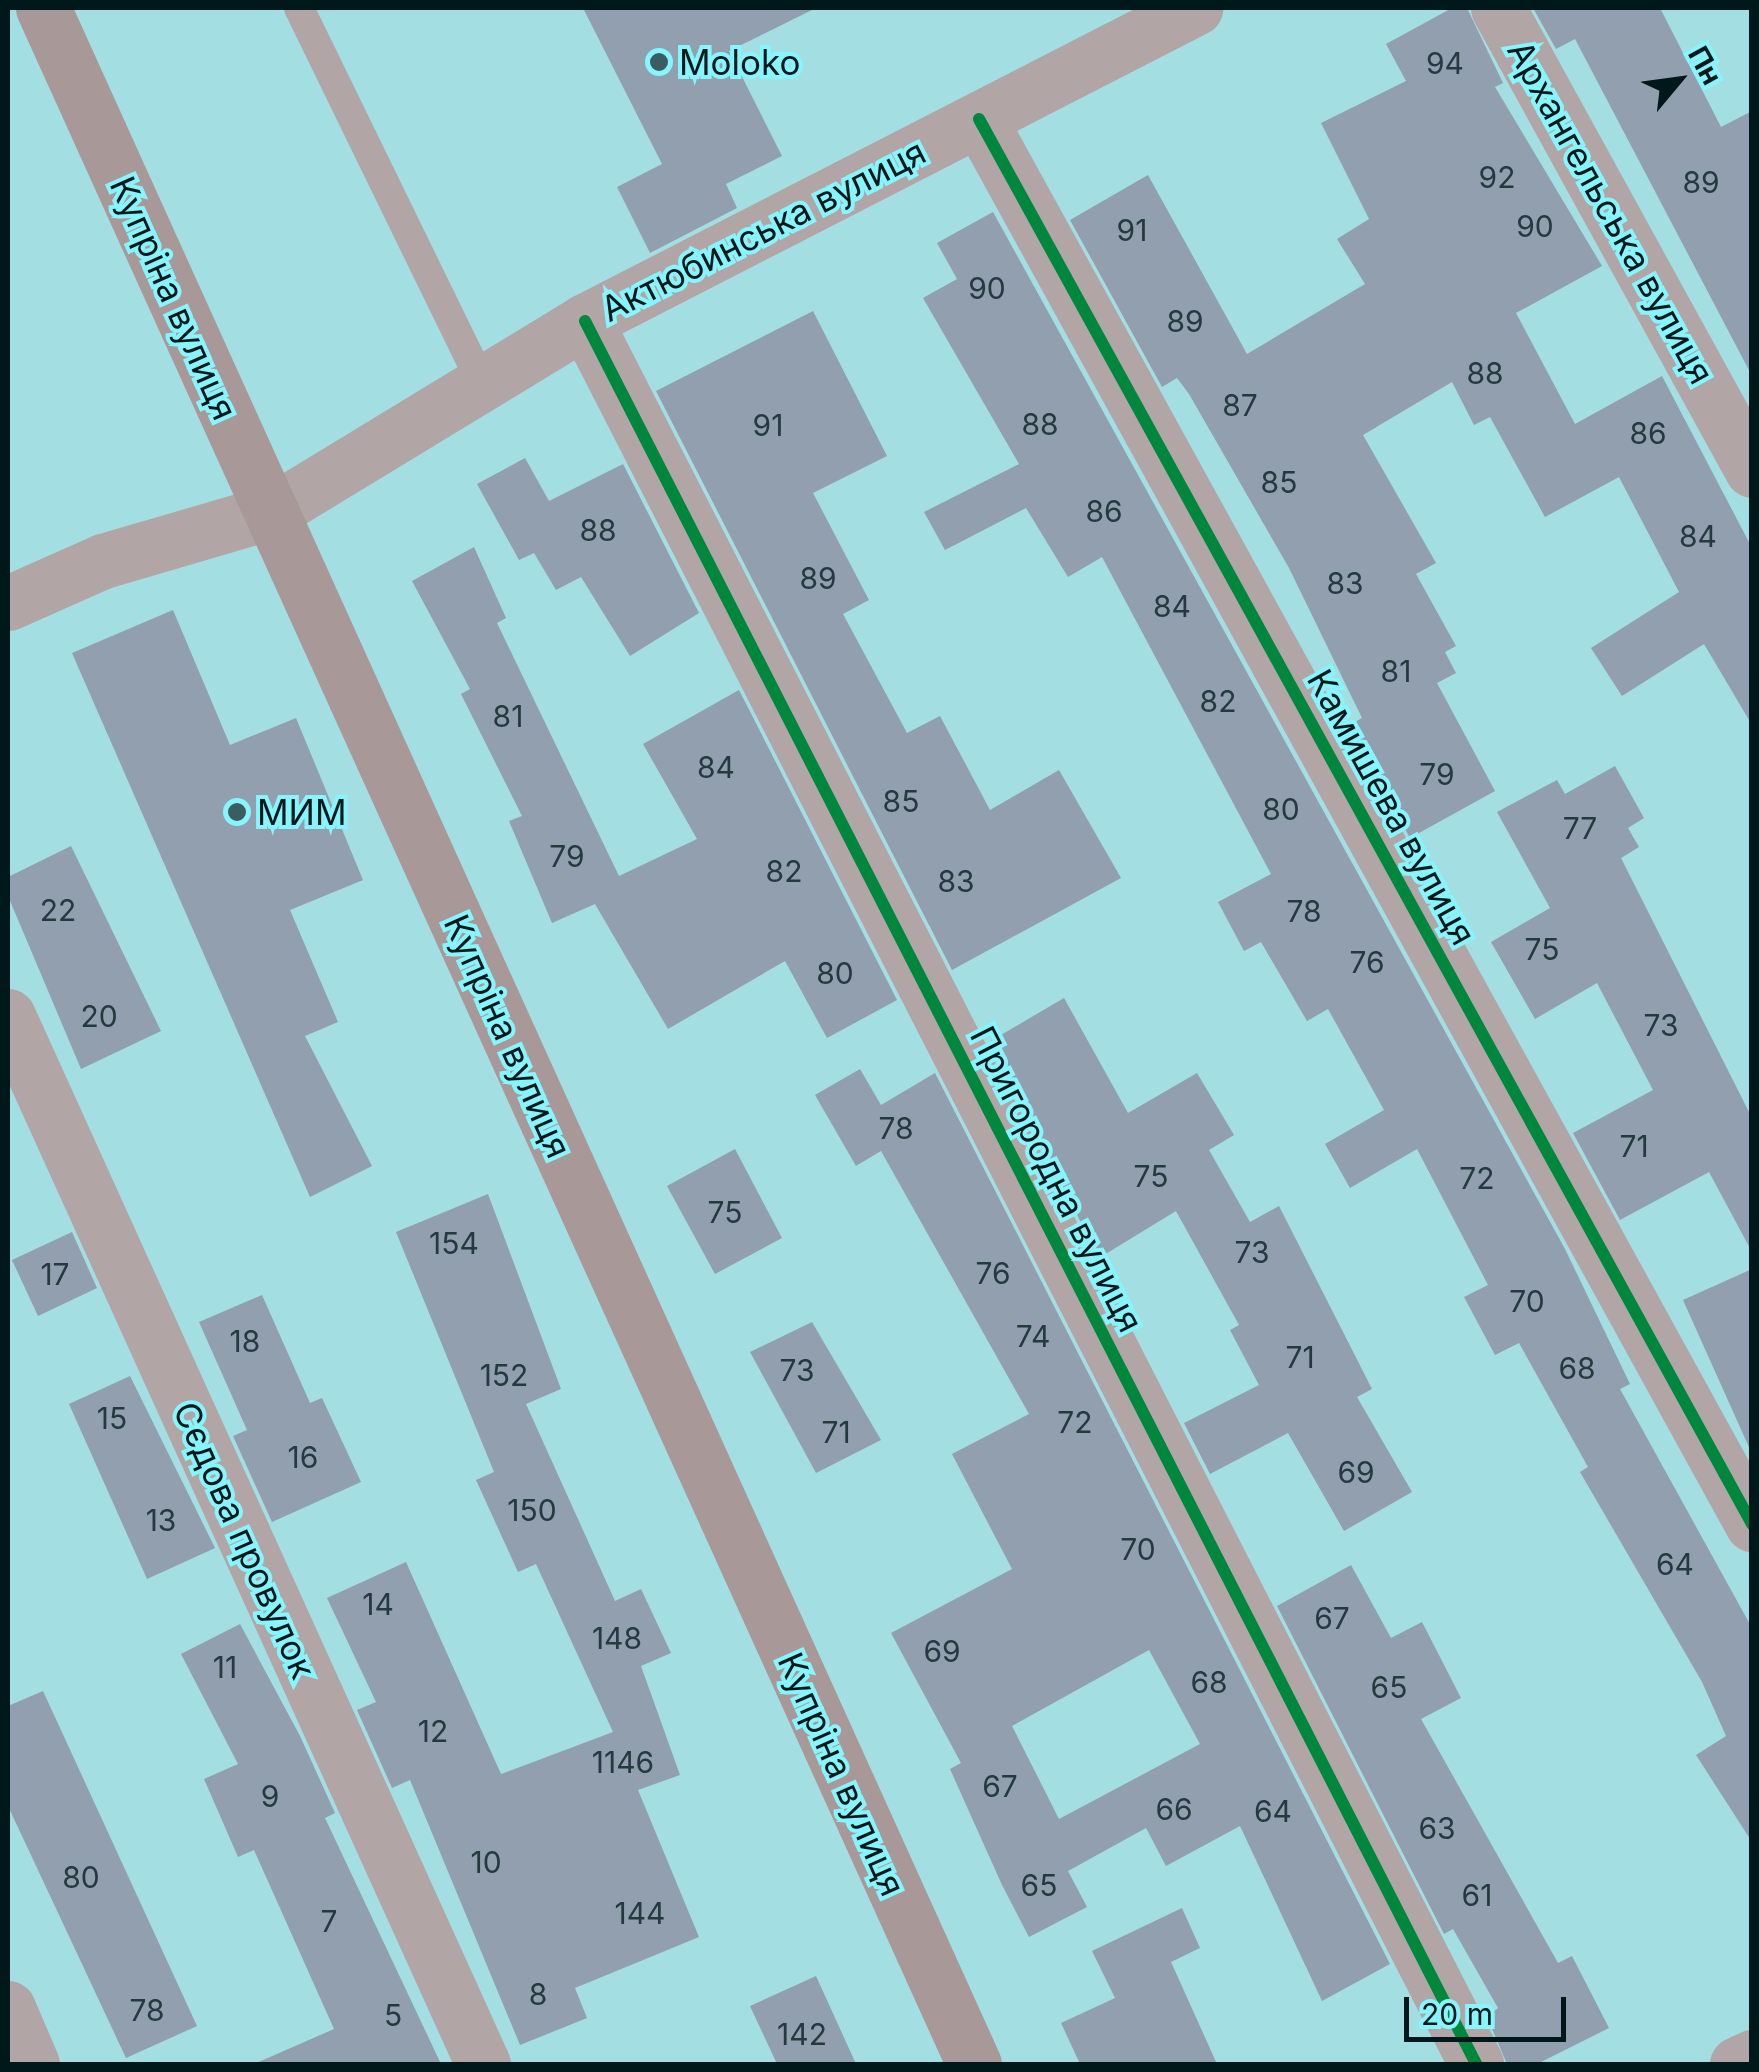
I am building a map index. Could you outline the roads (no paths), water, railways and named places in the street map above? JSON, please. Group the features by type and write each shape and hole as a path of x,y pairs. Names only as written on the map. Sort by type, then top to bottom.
{"main road":[{"name":"Купріна вулиця","path":"57,12 270,512 974,2064"}],"street":[{"name":"Актюбинська вулиця","path":"8,603 103,561 270,512 585,321 1195,8"},
{"name":"Архангельська вулиця","path":"1498,8 1752,470"},
{"name":"Камишева вулиця","path":"979,119 1752,1524"},
{"name":"Пригородна вулиця","path":"585,321 1476,2064"},
{"name":"Сєдова провулок","path":"8,1016 483,2064"},
{"path":"8,2008 32,2064"},
{"path":"1736,2064 1752,2057"}],"lane":[{"path":"299,8 482,384"}],"place":[{"name":"Moloko","path":"659,62"},
{"name":"МИМ","path":"237,812"}]}
